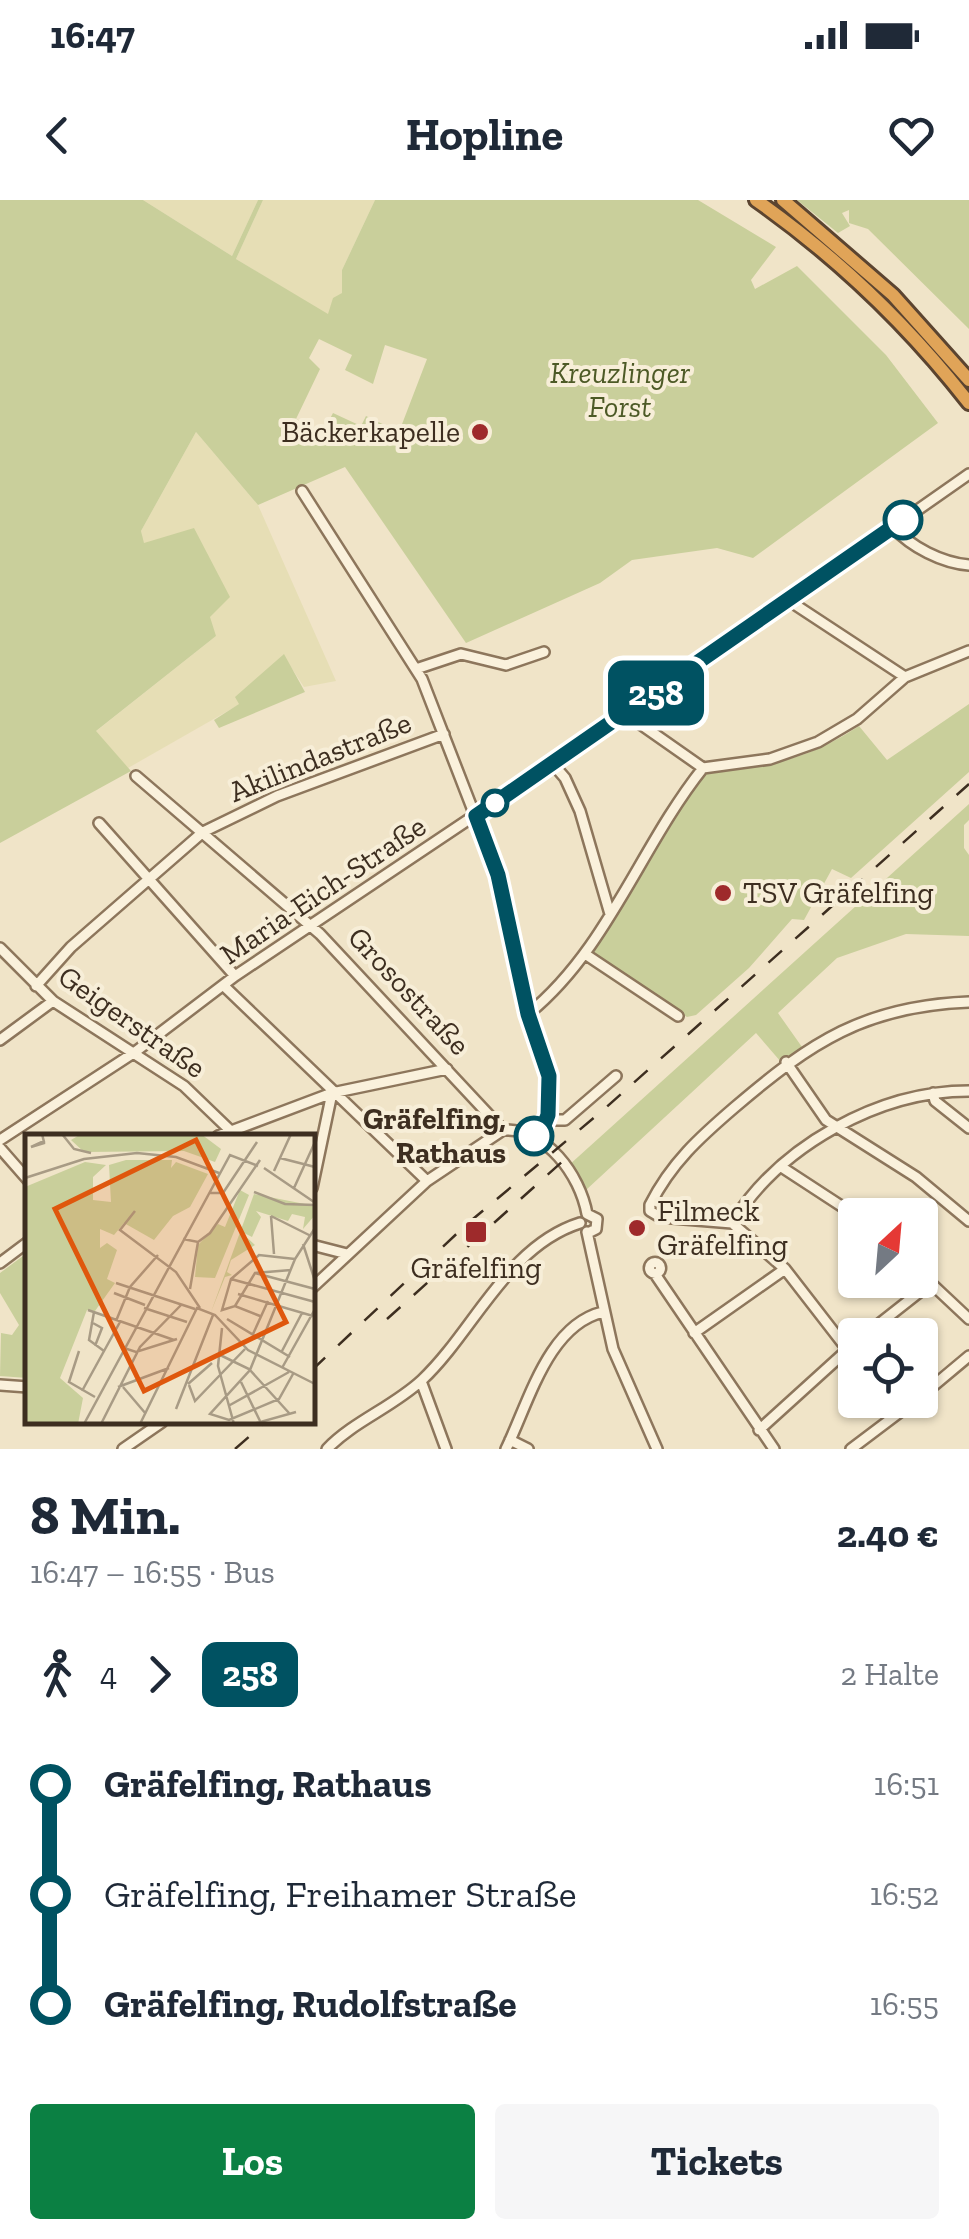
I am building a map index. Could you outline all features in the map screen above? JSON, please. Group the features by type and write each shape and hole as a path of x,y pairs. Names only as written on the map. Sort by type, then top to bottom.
{"highway":[{"path":"756,200 811,240 883,305 969,403"},
{"path":"782,200 893,295 969,380"}],"street":[{"name":"Maria-Eich-Straße","path":"0,1140 135,1052 236,976 553,764 969,474"},
{"path":"302,491 416,669 498,875 528,1014 549,1076 546,1120 539,1138"},
{"path":"893,528 933,555 969,565"},
{"path":"788,600 905,677"},
{"path":"626,714 703,768 770,759 818,742 857,719 905,677 969,651"},
{"path":"416,669 461,654 506,664 544,652"},
{"name":"Akilindastraße","path":"36,986 71,946 203,832 277,796 444,734"},
{"path":"553,764 566,778 580,812 610,914"},
{"path":"528,1014 551,996 585,954 703,768"},
{"name":"Grosostraße","path":"136,776 312,928 502,1130"},
{"path":"99,823 236,976"},
{"name":"Geigerstraße","path":"0,948 53,1001 184,1086 234,1134"},
{"path":"585,954 678,1016"},
{"path":"224,987 427,1181"},
{"path":"0,1040 53,1001"},
{"path":"838,1331 785,1268 732,1222 660,1217 650,1211 650,1205 681,1154 786,1062 862,1022 938,1004 969,1002"},
{"path":"786,1062 816,1108 837,1126 916,1176 969,1221"},
{"path":"234,1134 332,1093 447,1069"},
{"path":"546,1120 566,1120 616,1076"},
{"path":"732,1222 746,1201 837,1126 870,1110 933,1093 969,1091"},
{"path":"315,1174 332,1093"},
{"path":"933,1093 935,1101 969,1128"},
{"path":"315,1285 427,1181 502,1130 539,1138 580,1188 603,1312 621,1372 657,1449"},
{"path":"0,1148 25,1177"},
{"path":"783,1168 838,1205"},
{"path":"328,1449 420,1382 522,1262 562,1230 584,1219 598,1222 590,1232"},
{"path":"0,1262 25,1244"},
{"path":"315,1246 346,1254"},
{"path":"694,1333 785,1268"},
{"path":"654,1274 774,1449"},
{"path":"938,1290 969,1319"},
{"path":"887,1318 912,1298"},
{"path":"528,1449 508,1445 544,1368 579,1318 603,1312"},
{"path":"938,1382 969,1356"},
{"path":"759,1430 838,1358"},
{"path":"420,1382 446,1449"},
{"path":"0,1385 25,1388"},
{"path":"859,1447 894,1418"},
{"path":"123,1449 159,1424"}],"shaded area":[{"path":"143,200 258,200 232,256"},
{"path":"263,200 375,200 342,270 342,293 328,315 236,259"},
{"path":"196,432 258,505 336,681 304,687 283,655 240,704 128,768 95,732 216,636 143,543 141,531"}],"green space":[{"name":"Kreuzlinger Forst","path":"0,200 143,200 232,256 258,200 263,200 236,259 328,314 333,298 342,293 342,270 375,200 698,200 776,247 751,280 755,289 797,266 886,355 938,423 753,558 717,548 632,560 600,583 466,643 345,467 258,505 196,432 141,531 144,543 194,528 230,597 210,617 216,636 96,731 131,771 0,843","holes":["319,339 352,355 345,370 373,384 385,345 427,359 399,432 366,416 361,426 333,413 323,432 296,419 320,369 309,358"]},
{"path":"797,200 969,200 969,329 868,229 849,223 849,210 842,213 850,226 838,233"},
{"path":"284,654 305,692 219,728 214,720 239,704 235,697"},
{"path":"969,704 969,772 851,878 832,869 804,920 792,919 749,968 696,1015 687,1017 592,955 694,786 708,771 787,760 822,747 859,726 887,760"},
{"path":"969,804 964,848 969,855 969,936 906,934 837,958 778,1013 802,1047 781,1062 756,1033 586,1190 568,1166"},
{"path":"25,1254 25,1378 0,1376 1,1333 12,1335 19,1325 0,1293 0,1273"}],"railway":[{"path":"315,1367 467,1224 602,1111 969,784"},
{"path":"387,1319 573,1152"},
{"path":"235,1449 264,1424"}],"bus line":[{"name":"258","path":"534,1136 539,1138 548,1115 549,1076 528,1014 498,875 476,816 903,520"}],"place":[{"name":"Bäckerkapelle","path":"480,432"},
{"name":"TSV Gräfelfing","path":"723,893"},
{"name":"Gräfelfing, Rathaus","path":"534,1136"},
{"name":"Filmeck Gräfelfing","path":"637,1228"},
{"name":"Gräfelfing","path":"476,1232"}]}
